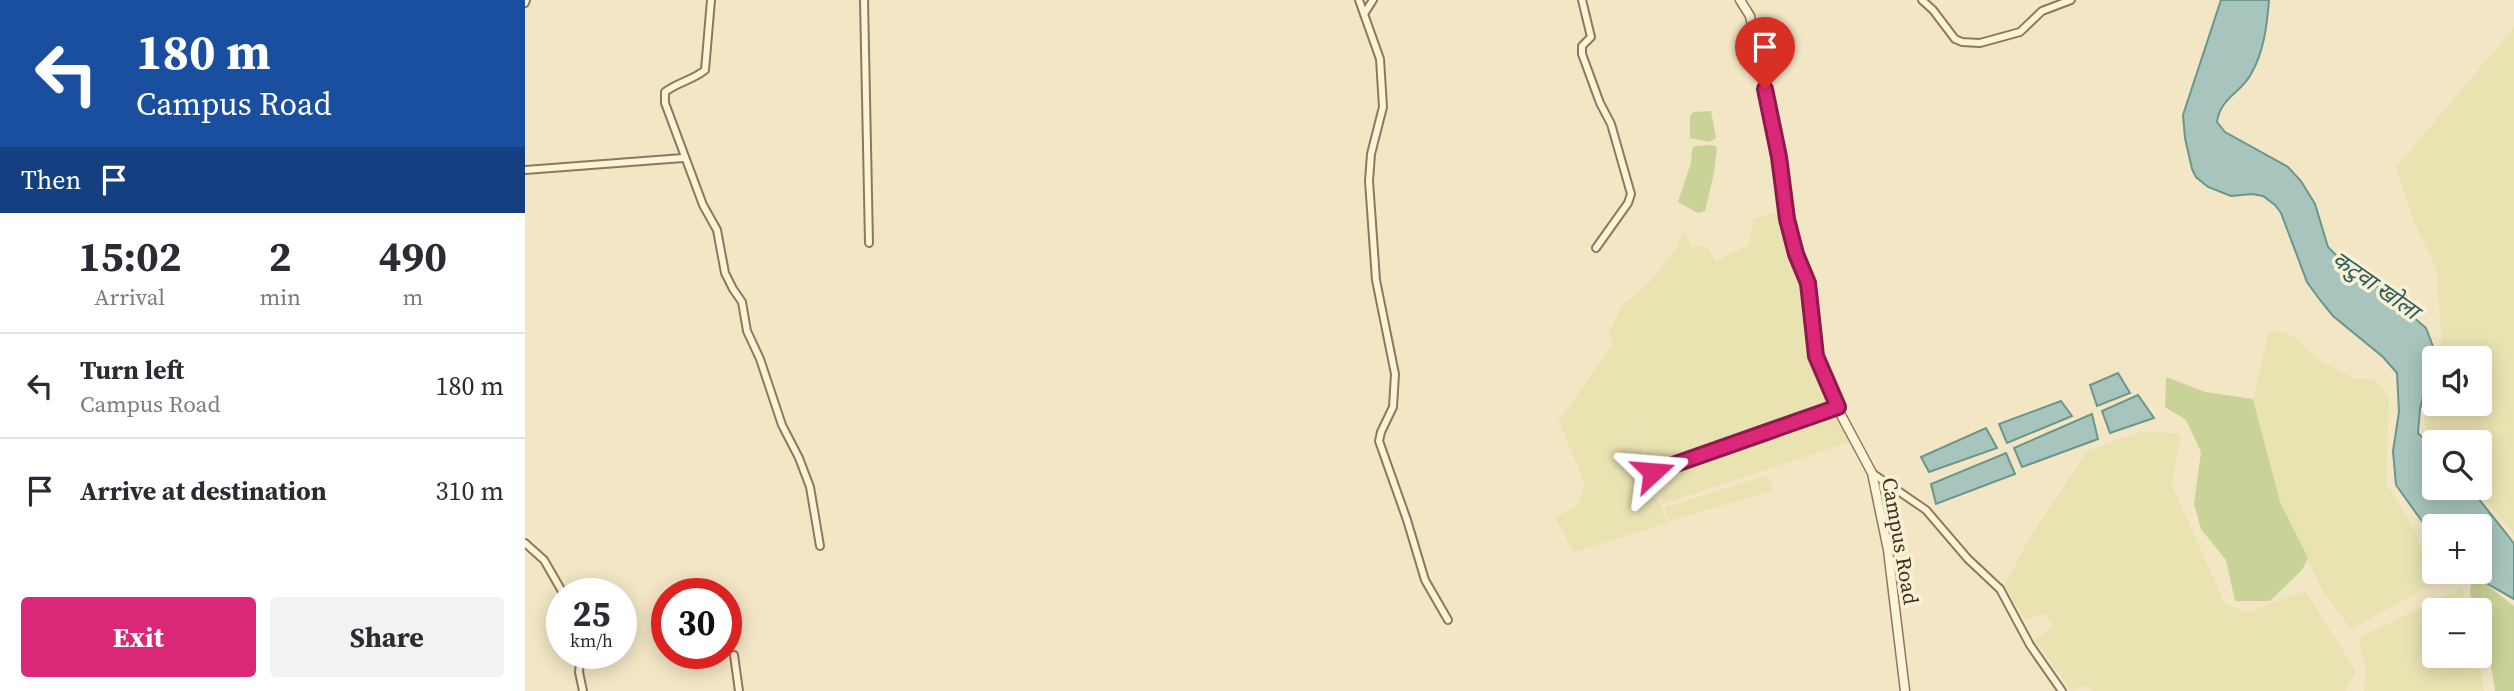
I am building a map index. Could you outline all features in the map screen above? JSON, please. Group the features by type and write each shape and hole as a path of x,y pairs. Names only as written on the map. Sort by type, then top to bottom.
{"street":[{"path":"711,0 705,70 665,92 665,103 703,205 717,229 725,273 742,302 747,331 760,359 782,425 810,487 820,546"},
{"path":"864,0 869,243"},
{"path":"1359,0 1380,59 1383,107 1371,154 1369,181 1376,280 1395,374 1393,407 1379,441 1408,520 1425,580 1448,620"},
{"path":"1364,15 1373,0"},
{"path":"1582,0 1591,37 1582,46 1582,54 1615,136 1630,194 1628,203 1596,248"},
{"name":"Campus Road","path":"1740,0 1750,16 1779,157 1787,219 1796,254 1808,283 1816,356 1871,473 1888,550 1905,691"},
{"path":"1922,0 1955,39 1980,43 2020,32 2042,11 2070,0"},
{"path":"525,170 684,158"},
{"path":"1653,472 1838,407"},
{"path":"1871,473 1926,510 1968,559 2000,589 2030,645 2062,691"},
{"path":"525,543 544,560 554,578"},
{"path":"579,669 583,691"},
{"path":"736,669 739,691"}],"shaded area":[{"path":"2514,28 2514,533 2485,500 2492,500 2492,430 2426,430 2425,416 2492,416 2492,346 2441,346 2436,267 2416,226 2396,167"},
{"path":"1781,211 1833,405 1651,468 1627,393 1667,523 1574,552 1555,518 1578,505 1585,484 1559,421 1613,344 1609,333 1622,305 1650,282 1676,248 1684,231 1692,247 1706,246 1716,262 1749,245 1753,219"},
{"path":"2278,331 2293,336 2322,362 2354,378 2375,380 2389,397 2386,483 2416,532 2422,550 2422,584 2433,584 2351,629 2324,593 2280,502 2253,399 2269,332"},
{"path":"1835,412 1849,442 1663,504 1652,477"},
{"path":"2142,431 2181,434 2172,486 2225,604 2246,613 2305,591 2356,671 2345,691 2092,691 2089,685 2071,690 2035,640 2054,626 2045,613 2026,620 2004,586 2030,537 2088,451"},
{"path":"1768,475 1774,490 1669,521 1665,507"},
{"path":"2462,588 2464,598 2441,598"},
{"path":"2422,607 2422,668 2479,668 2484,691 2364,691 2366,670 2358,638"}],"green space":[{"path":"1711,111 1716,138 1710,142 1690,138 1690,116 1693,112"},
{"path":"1695,146 1717,147 1714,173 1705,211 1698,213 1678,202 1691,163 1692,149"},
{"path":"2166,377 2205,392 2253,399 2280,502 2308,558 2302,570 2270,601 2235,601 2226,560 2201,529 2194,504 2201,452 2186,420 2165,407"},
{"path":"2472,584 2485,584 2514,606 2514,691 2495,691 2491,668 2492,598 2471,598"}],"water":[{"path":"2221,0 2269,0 2259,57 2247,81 2222,107 2217,122 2225,132 2288,167 2301,181 2315,204 2328,247 2347,266 2385,292 2426,328 2433,346 2422,346 2422,400 2418,433 2422,437 2422,500 2480,500 2491,514 2422,514 2422,521 2396,485 2393,451 2399,412 2397,373 2383,357 2333,316 2320,300 2307,282 2281,213 2275,205 2263,196 2231,196 2208,187 2196,177 2185,138 2183,115"},
{"path":"2118,373 2130,393 2097,406 2090,385"},
{"path":"2138,395 2154,418 2110,433 2102,411"},
{"path":"2061,401 2072,416 2007,443 1999,424"},
{"path":"2092,414 2098,439 2022,467 2014,448"},
{"path":"1986,428 1997,448 1929,472 1921,457"},
{"path":"2006,453 2015,474 1936,504 1931,484"},
{"path":"2492,516 2514,544 2514,599 2488,584 2492,584"}],"route":[{"path":"1653,472 1838,407 1816,356 1808,283 1796,254 1787,219 1779,157 1765,89"}],"water label":[{"name":"कटुवा खोला","path":"2376,285"}]}
